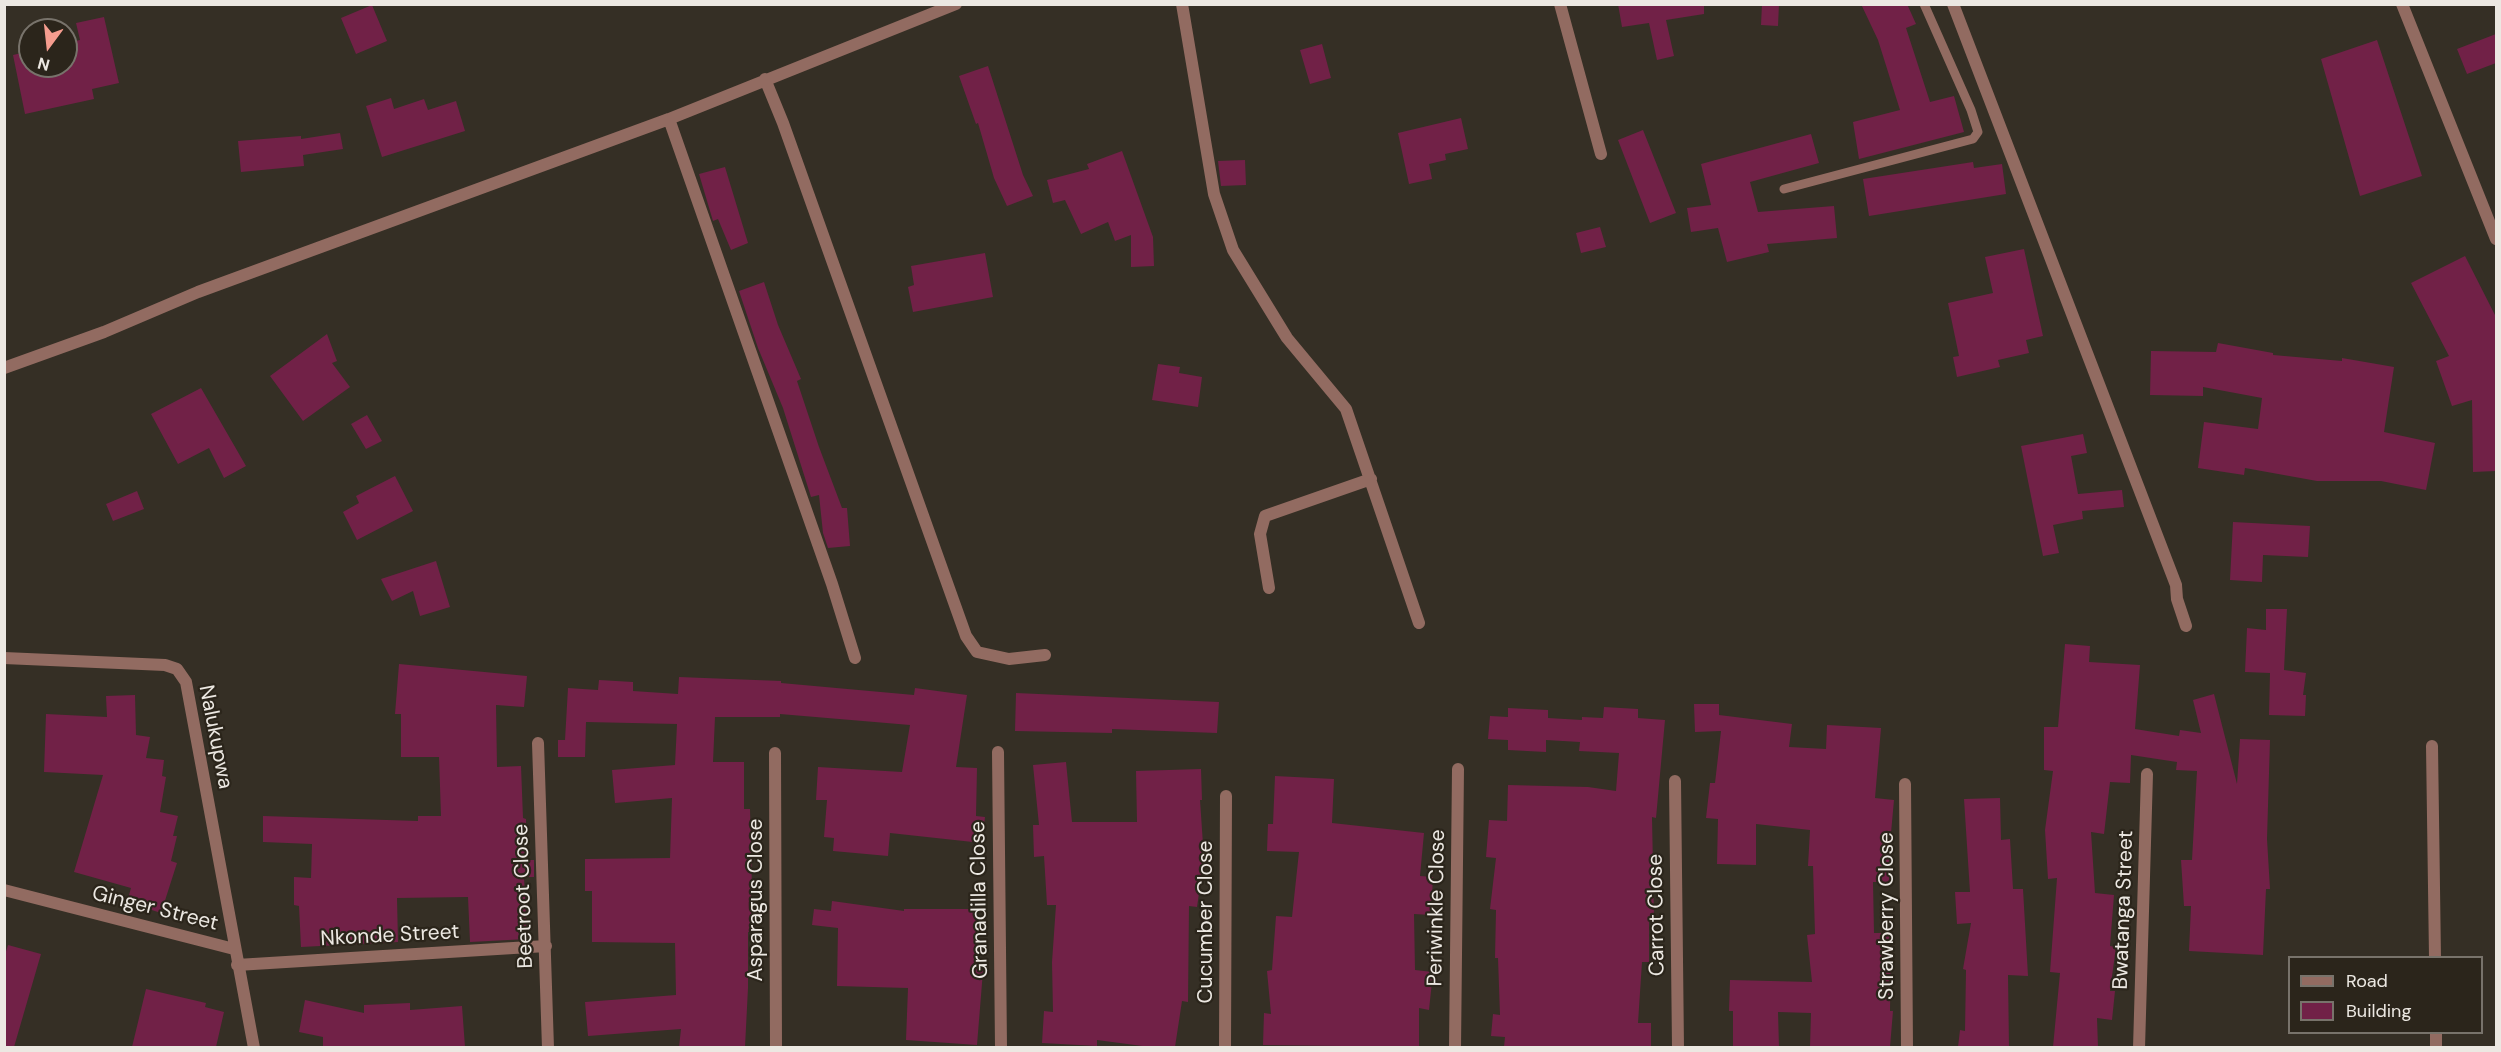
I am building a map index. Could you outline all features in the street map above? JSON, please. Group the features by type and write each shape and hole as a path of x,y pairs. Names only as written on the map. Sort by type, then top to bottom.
{"street":[{"path":"4,368 104,332 198,292 669,119 956,4"},
{"path":"1182,4 1214,194 1233,250 1287,338 1346,409 1419,623"},
{"path":"1560,4 1601,154"},
{"path":"1953,4 2176,585 2177,599 2186,626"},
{"path":"2402,4 2496,239"},
{"path":"765,79 795,156 966,636 976,652 1009,659 1045,655"},
{"path":"669,119 832,584 855,658"},
{"path":"1269,588 1260,534 1265,516 1371,479"},
{"name":"Nalukupwa","path":"4,658 165,665 177,669 186,682 234,949"},
{"name":"Beetroot Close","path":"538,743 548,1047"},
{"path":"2432,746 2435,956"},
{"name":"Granadilla Close","path":"998,752 1001,1047"},
{"name":"Asparagus Close","path":"775,753 776,1047"},
{"name":"Periwinkle Close","path":"1455,1047 1458,769"},
{"name":"Bwatanga Street","path":"2139,1047 2147,774"},
{"name":"Carrot Close","path":"1675,781 1678,1047"},
{"name":"Strawberry Close","path":"1905,784 1907,1047"},
{"name":"Cucumber Close","path":"1225,1047 1226,796"},
{"name":"Ginger Street","path":"4,890 234,949 254,1047"},
{"name":"Nkonde Street","path":"237,964 546,946"}],"lane":[{"path":"1784,189 1973,139 1978,132 1924,4"}],"building":[{"path":"1618,4 1704,4 1704,14 1666,20 1674,56 1657,60 1649,23 1622,27"},
{"path":"1762,4 1779,4 1778,26 1761,25"},
{"path":"1861,4 1907,4 1916,24 1906,28 1930,102 1954,96 1964,132 1859,159 1853,122 1900,110 1878,40"},
{"path":"372,5 387,41 356,54 341,18"},
{"path":"104,17 119,83 92,89 94,99 25,114 13,55 18,54 18,78 78,78 78,40 80,40 78,23"},
{"path":"2496,34 2496,63 2467,74 2457,49"},
{"path":"2377,40 2422,176 2360,196 2321,59"},
{"path":"1322,44 1331,78 1310,84 1300,50"},
{"path":"988,66 1023,175 1033,196 1007,206 994,178 978,123 976,124 959,76"},
{"path":"391,98 394,109 424,99 428,110 456,101 465,131 382,157 366,106"},
{"path":"1461,118 1468,149 1445,154 1446,160 1429,164 1432,179 1409,184 1398,133"},
{"path":"1643,130 1676,213 1650,223 1618,140"},
{"path":"340,133 343,149 303,155 304,166 241,172 238,141 301,136 301,139"},
{"path":"1811,134 1819,163 1750,182 1758,212 1834,206 1837,238 1767,244 1769,252 1727,262 1718,228 1691,232 1687,208 1711,205 1701,164"},
{"path":"1122,151 1153,237 1154,266 1131,267 1131,235 1115,241 1108,222 1081,234 1065,200 1053,203 1047,180 1089,169 1087,164"},
{"path":"1245,160 1246,185 1221,186 1218,161"},
{"path":"1973,162 1974,168 2002,164 2006,194 1869,216 1863,179"},
{"path":"725,167 748,243 731,250 718,219 713,221 699,174"},
{"path":"1600,227 1606,247 1581,253 1576,233"},
{"path":"2024,249 2043,336 2026,340 2029,353 1998,360 2000,367 1957,377 1953,357 1959,356 1948,303 1993,293 1985,257"},
{"path":"985,253 993,297 913,312 908,287 914,285 911,266"},
{"path":"2465,256 2496,317 2496,471 2473,472 2472,400 2452,406 2436,361 2449,356 2411,283"},
{"path":"764,282 778,325 801,379 797,381 819,447 842,508 847,508 850,546 828,548 823,533 819,495 811,497 783,408 758,348 739,291"},
{"path":"327,334 337,361 332,363 350,387 303,421 270,376"},
{"path":"2218,343 2273,353 2273,355 2342,361 2342,358 2394,367 2384,432 2435,443 2426,490 2381,481 2317,481 2245,468 2244,475 2198,468 2204,422 2258,429 2262,398 2203,387 2203,396 2150,395 2151,351 2216,352"},
{"path":"1158,364 1180,367 1179,373 1202,377 1198,407 1152,400"},
{"path":"201,388 246,466 224,478 209,448 178,464 151,414"},
{"path":"367,415 382,441 366,449 351,424"},
{"path":"2083,434 2087,453 2071,456 2078,494 2122,490 2124,507 2082,511 2083,519 2053,525 2059,553 2043,556 2021,446"},
{"path":"395,476 413,511 357,540 343,512 359,503 356,496"},
{"path":"137,491 144,509 113,521 106,504"},
{"path":"2233,522 2310,526 2308,557 2263,555 2262,582 2230,580"},
{"path":"436,561 450,607 420,616 413,591 392,601 381,579"},
{"path":"2266,609 2287,609 2284,670 2306,673 2303,695 2306,695 2305,716 2269,715 2270,673 2245,672 2247,628 2266,630"},
{"path":"2065,644 2090,646 2089,662 2140,665 2135,729 2179,736 2180,730 2201,733 2193,700 2214,694 2237,784 2240,739 2270,740 2267,839 2270,889 2266,889 2263,955 2189,951 2191,906 2184,906 2181,860 2192,860 2197,771 2176,770 2177,762 2131,755 2130,783 2110,782 2104,834 2091,832 2095,893 2114,895 2110,946 2116,947 2110,991 2115,991 2112,1020 2097,1018 2098,1047 2053,1047 2060,973 2050,972 2057,878 2048,879 2045,830 2053,771 2044,770 2044,727 2058,727"},
{"path":"399,664 527,676 524,707 496,705 497,767 521,766 523,818 526,819 526,860 534,860 534,877 524,877 527,939 470,942 468,897 397,898 398,942 301,947 299,906 294,905 294,877 311,878 312,844 263,842 263,816 418,821 418,816 441,816 439,757 401,757 401,714 395,714"},
{"path":"679,677 781,681 781,683 914,695 915,688 967,695 956,767 977,768 976,816 985,817 982,843 890,833 888,856 833,851 834,838 824,837 827,800 816,800 818,767 902,772 910,725 780,714 780,717 715,717 713,762 744,762 744,809 750,809 752,888 750,888 754,931 748,932 745,1047 679,1047 681,1029 588,1036 585,1002 676,995 675,943 592,942 592,891 585,891 585,859 670,858 672,798 615,803 612,770 675,765 677,724 586,722 585,757 558,757 558,740 565,740 568,688 598,690 599,680 633,682 633,691 678,694"},
{"path":"1016,693 1219,702 1217,733 1112,729 1112,733 1015,731"},
{"path":"135,695 136,735 150,737 146,758 164,760 162,776 166,777 160,812 178,816 173,836 177,836 171,861 177,863 161,913 127,902 131,888 74,872 103,775 44,772 46,714 107,717 106,696"},
{"path":"1694,704 1719,704 1719,715 1792,724 1789,747 1826,749 1827,725 1881,728 1875,798 1894,800 1890,844 1892,844 1891,882 1873,882 1874,933 1891,933 1890,1011 1893,1011 1890,1047 1810,1047 1811,1013 1778,1012 1779,1047 1733,1047 1733,1011 1729,1011 1730,980 1812,982 1807,935 1815,934 1813,866 1808,866 1810,830 1756,824 1756,865 1717,864 1718,819 1706,818 1710,783 1715,783 1721,731 1695,732"},
{"path":"1604,707 1638,709 1638,718 1665,720 1656,818 1652,817 1654,918 1649,918 1649,962 1642,962 1638,1023 1651,1023 1651,1047 1504,1047 1505,1037 1491,1036 1493,1014 1500,1015 1498,958 1495,958 1496,910 1490,909 1496,858 1486,857 1489,820 1507,821 1508,785 1588,787 1616,791 1619,753 1579,751 1580,742 1546,740 1546,752 1508,750 1508,740 1488,739 1490,716 1508,717 1508,708 1548,710 1548,718 1582,720 1582,717 1603,718"},
{"path":"1066,762 1072,822 1137,822 1136,771 1201,769 1202,800 1200,800 1204,859 1197,907 1189,906 1188,1002 1182,1001 1175,1047 1150,1047 1097,1040 1097,1046 1042,1043 1044,1011 1053,1012 1052,962 1056,905 1047,905 1044,856 1034,857 1033,825 1039,825 1033,765"},
{"path":"1275,776 1334,779 1332,823 1424,833 1420,876 1433,877 1431,915 1414,914 1415,970 1433,972 1429,1010 1419,1008 1419,1047 1263,1045 1264,1013 1271,1014 1267,971 1272,970 1276,916 1292,917 1299,852 1267,851 1268,824 1273,824"},
{"path":"2000,798 2001,840 2010,839 2013,889 2023,889 2028,976 2008,975 2009,1047 1958,1047 1960,1030 1965,1031 1966,970 1963,969 1971,923 1957,924 1955,892 1970,892 1964,799"},
{"path":"832,901 904,911 904,909 978,909 977,970 983,971 977,1045 906,1040 908,988 837,986 838,928 812,925 814,909 831,911"},
{"path":"8,945 41,954 14,1047 4,1047 4,958"},
{"path":"146,989 206,1003 205,1007 224,1012 216,1047 132,1047"},
{"path":"305,1000 364,1013 364,1005 410,1003 410,1010 462,1006 465,1047 323,1047 323,1037 299,1032"}]}
